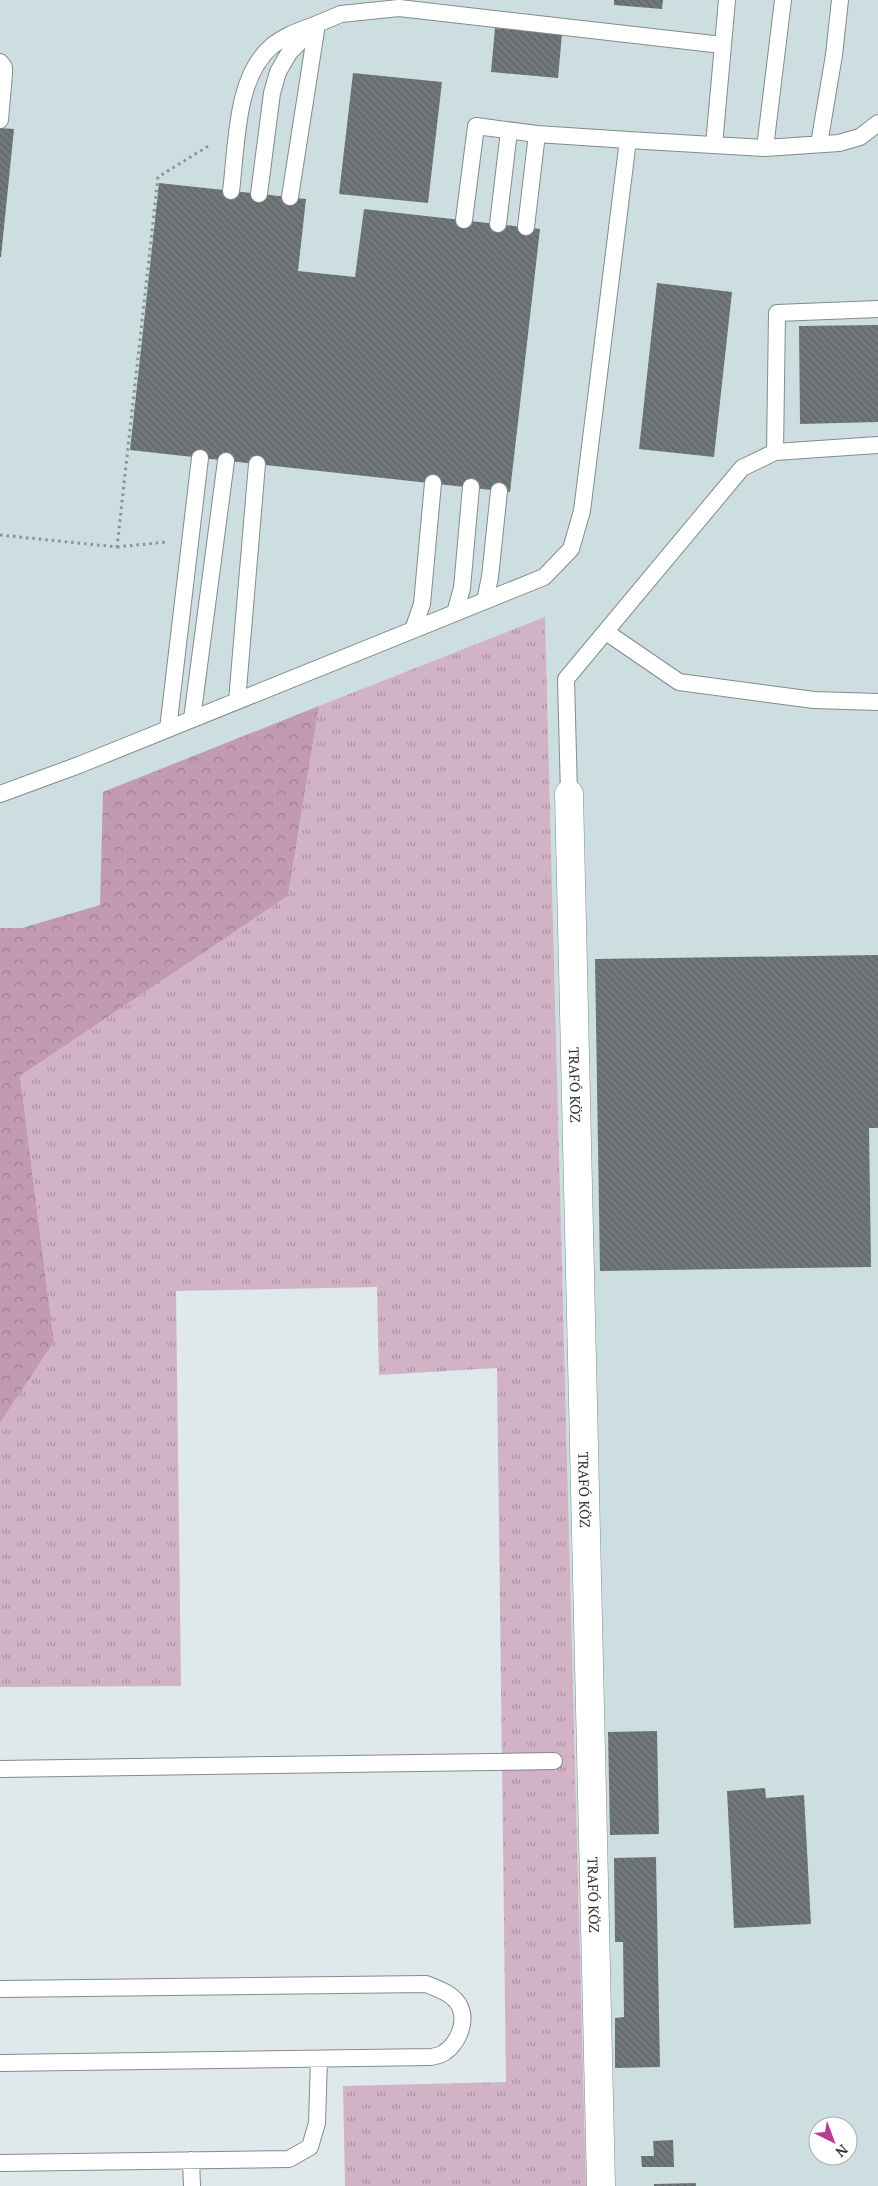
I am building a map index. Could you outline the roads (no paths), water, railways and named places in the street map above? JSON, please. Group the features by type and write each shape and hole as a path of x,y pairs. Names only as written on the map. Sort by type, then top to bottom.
{"street":[{"name":"TRAFÓ KÖZ","path":"569,794 601,2186"}],"lane":[{"path":"714,145 727,0"},
{"path":"765,148 783,0"},
{"path":"819,144 834,55 840,0"},
{"path":"232,191 246,86 256,64 272,46 293,33 341,14 399,8 722,45"},
{"path":"259,194 272,93 278,72 289,53 317,24"},
{"path":"290,197 317,24"},
{"path":"0,62 4,67 0,120"},
{"path":"464,220 476,126 537,134 765,148 839,143 860,138 878,123"},
{"path":"498,224 509,130"},
{"path":"526,228 537,134"},
{"path":"0,794 168,729 544,577 571,549 582,512 628,140"},
{"path":"775,452 777,313 878,309"},
{"path":"569,794 566,679 742,468 775,452 878,445"},
{"path":"168,729 200,458"},
{"path":"192,719 226,461"},
{"path":"237,701 257,464"},
{"path":"413,630 422,604 433,483"},
{"path":"455,614 462,588 471,488"},
{"path":"485,601 490,577 498,491"},
{"path":"606,632 679,682 814,700 878,702"},
{"path":"0,1769 554,1761"},
{"path":"0,1989 426,1984 444,1990 461,2008 462,2025 456,2042 444,2053 431,2057 0,2063"},
{"path":"0,2163 289,2159 310,2147 317,2123 319,2059"},
{"path":"191,2160 192,2186"}]}
